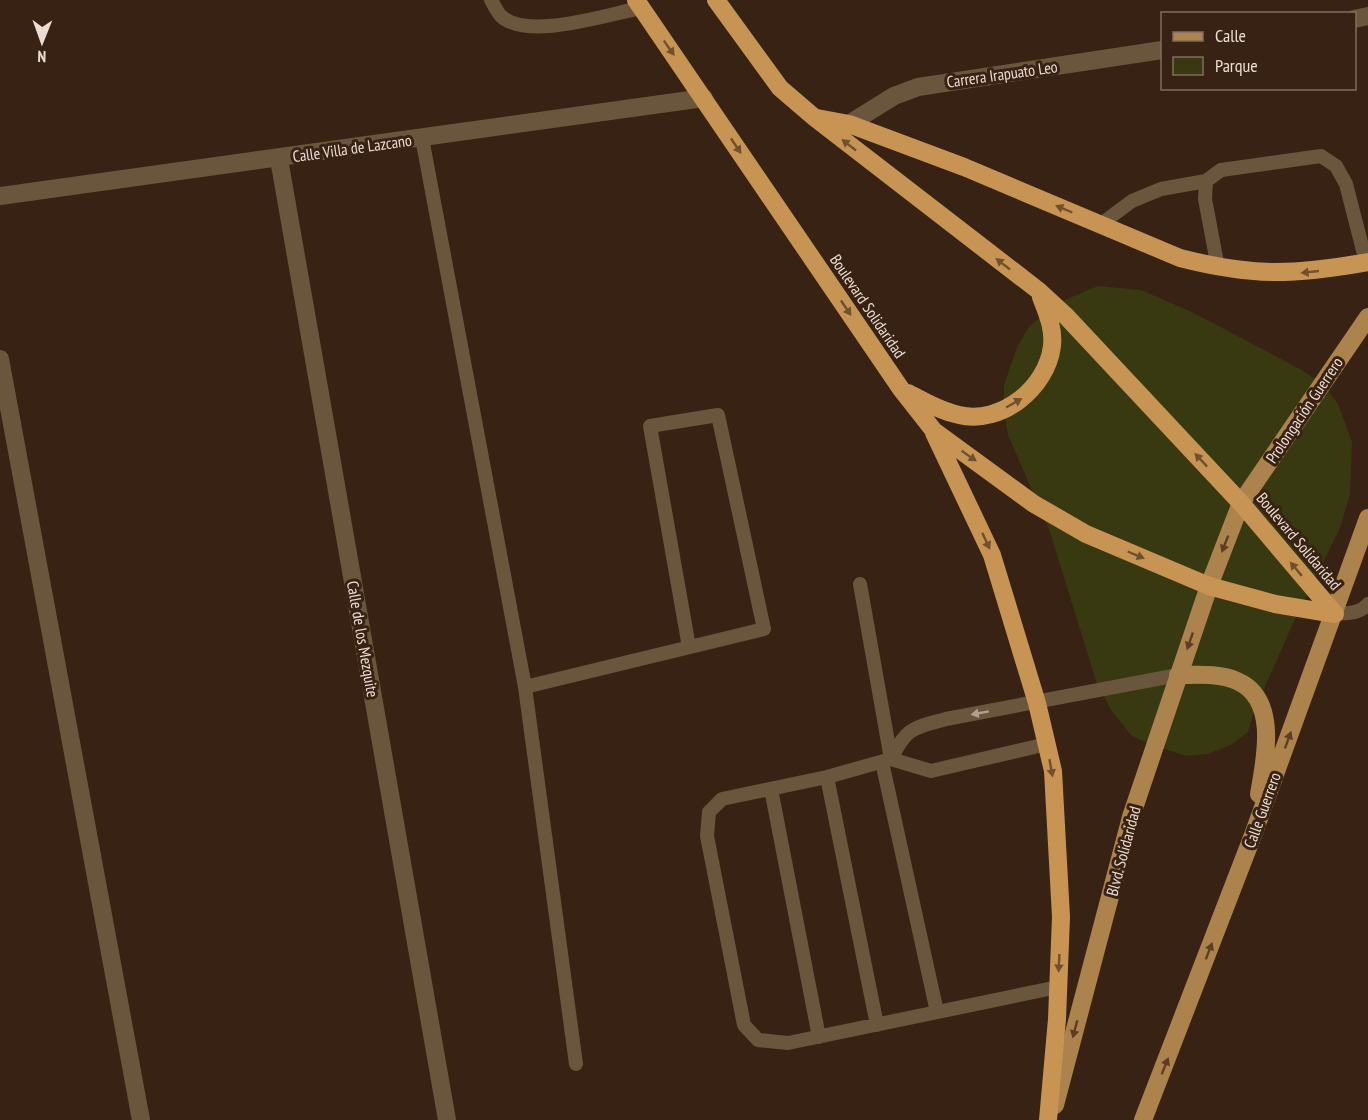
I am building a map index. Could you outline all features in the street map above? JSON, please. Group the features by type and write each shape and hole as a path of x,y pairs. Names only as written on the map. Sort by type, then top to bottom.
{"highway":[{"name":"Boulevard Solidaridad","path":"716,0 780,88 814,118 1039,291 1241,503 1335,614"},
{"name":"Boulevard Solidaridad","path":"638,4 901,389 934,431 1034,504 1078,529 1209,586 1275,604 1335,614"},
{"path":"814,118 849,124 964,167 1180,258 1218,268 1259,274 1301,273 1367,262"},
{"path":"901,389 933,406 961,416 990,414 1017,403 1034,387 1046,368 1052,346 1052,324 1039,291"},
{"path":"934,431 992,555 1037,703 1053,771 1061,917 1049,1120"}],"main road":[{"name":"Prolongación Guerrero","path":"1241,503 1368,317"},
{"path":"1209,586 1241,503"},
{"path":"1335,614 1368,518"},
{"name":"Blvd. Solidaridad","path":"1049,1120 1131,817 1209,586"},
{"name":"Calle Guerrero","path":"1143,1120 1189,1006 1335,614"},
{"path":"1178,675 1208,675 1238,681 1256,696 1266,721 1266,749 1253,835"}],"street":[{"name":"Carrera Irapuato Leo","path":"849,124 894,96 918,87 1161,50"},
{"name":"Calle Villa de Lazcano","path":"0,196 279,159 704,98"},
{"name":"Calle de los Mezquite","path":"279,159 447,1120"},
{"path":"0,359 141,1120"}],"lane":[{"path":"491,0 501,16 521,25 547,27 638,4"},
{"path":"422,138 525,687 576,1064"},
{"path":"1101,224 1132,201 1161,189 1206,181 1221,170 1321,156 1336,166 1346,184 1367,262"},
{"path":"1206,181 1205,199 1218,268"},
{"path":"525,687 764,629 718,415 650,426 689,647"},
{"path":"860,584 886,760 937,1012"},
{"path":"1335,614 1352,613 1364,609 1368,604"},
{"path":"886,760 902,738 914,728 946,719 1178,675"},
{"path":"1047,744 931,771 886,760 827,777 722,800 709,812 707,836 744,1025 758,1040 788,1043 1058,987"},
{"path":"827,777 877,1025"},
{"path":"771,789 819,1037"}],"green space":[{"path":"1098,286 1141,290 1192,312 1300,369 1323,384 1338,404 1352,442 1350,495 1340,528 1290,630 1253,714 1248,732 1231,745 1208,754 1186,756 1147,743 1131,735 1111,710 1096,681 1050,532 1008,435 1004,410 1004,385 1017,347 1029,327 1055,304"}]}
